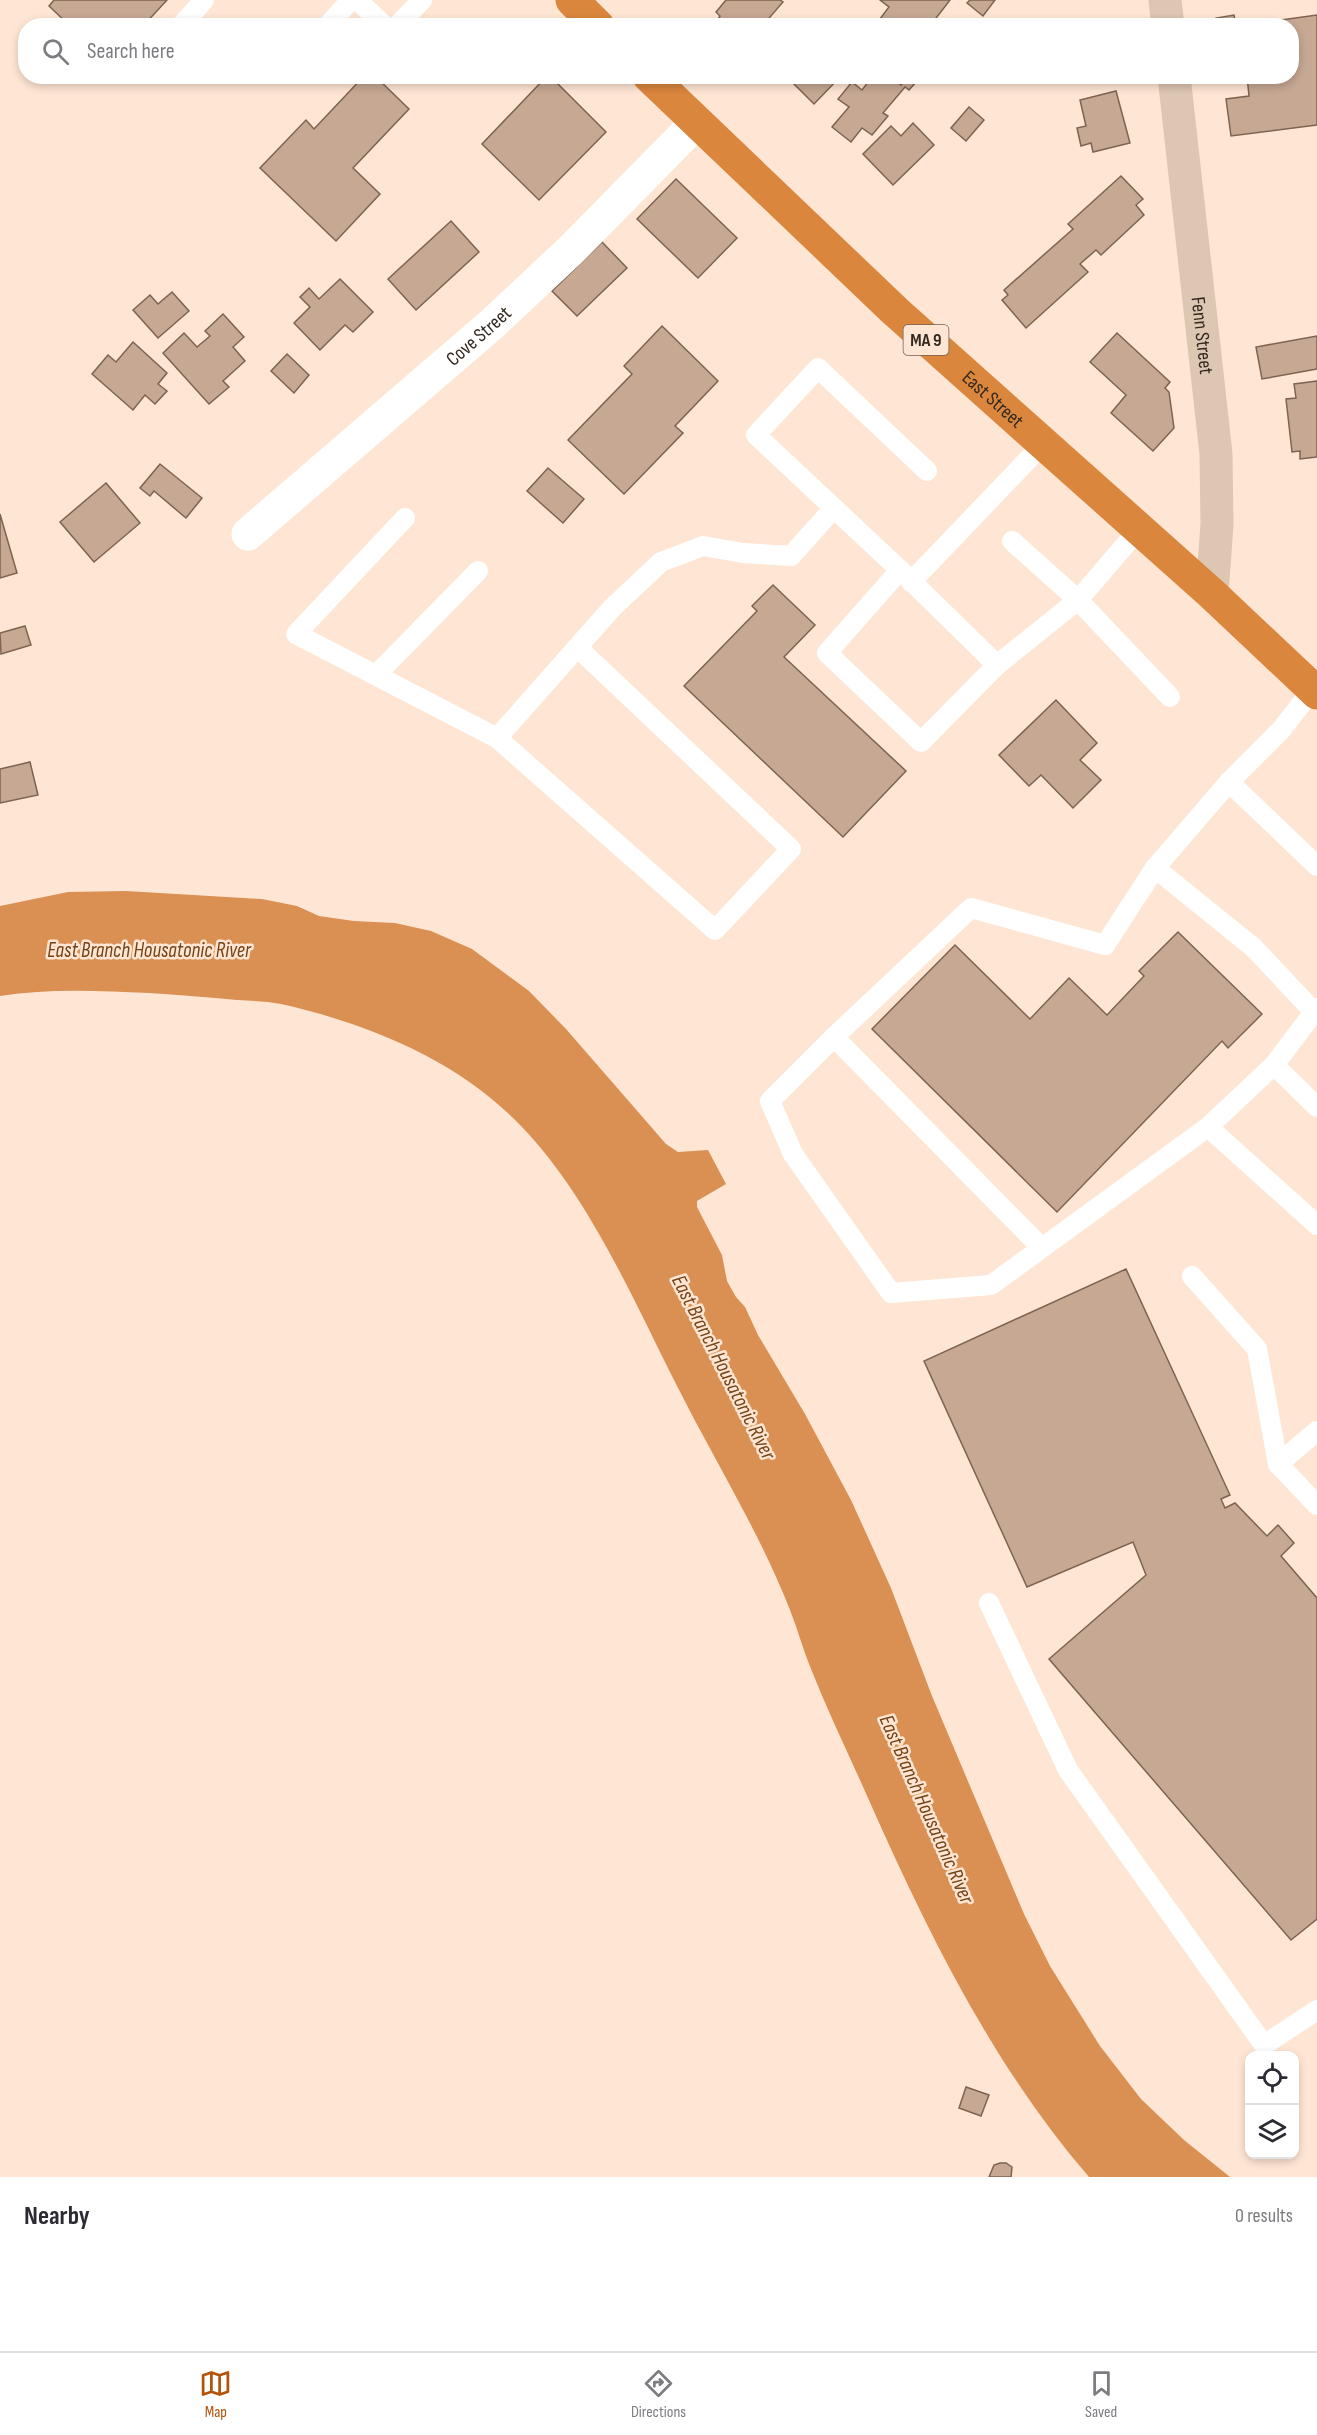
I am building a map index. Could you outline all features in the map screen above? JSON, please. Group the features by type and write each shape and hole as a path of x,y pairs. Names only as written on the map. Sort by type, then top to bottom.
{"highway":[{"path":"572,0 590,18"},
{"name":"East Street","path":"657,84 895,311 1212,594 1315,691"}],"street":[{"path":"1166,0 1167,18"},
{"name":"Fenn Street","path":"1175,84 1216,454 1217,512 1212,594"},
{"name":"Cove Street","path":"249,534 492,324 571,250 696,123"}],"lane":[{"path":"188,18 204,0"},
{"path":"334,18 351,0"},
{"path":"357,0 379,18"},
{"path":"392,18 404,0"},
{"path":"398,18 422,0"},
{"path":"927,471 818,368 756,435 997,665"},
{"path":"1043,444 827,653 921,742 997,665 1078,600 1139,529"},
{"path":"497,738 612,608 661,562 703,546 743,553 791,555 833,509"},
{"path":"405,518 296,634 497,738 715,930 791,849 577,647"},
{"path":"1012,541 1078,600 1170,697"},
{"path":"376,675 478,571"},
{"path":"1155,868 1254,948 1316,1010 1274,1065 1208,1127 992,1285 891,1293 793,1154 770,1101 834,1037 971,908 1105,945 1155,868 1228,782 1281,730 1315,691"},
{"path":"1228,782 1317,866"},
{"path":"834,1037 1041,1247"},
{"path":"1274,1065 1317,1107"},
{"path":"1208,1127 1317,1225"},
{"path":"1192,1276 1257,1349 1278,1464 1317,1505"},
{"path":"1278,1464 1317,1431"},
{"path":"989,1603 1068,1770 1264,2045 1317,2010"}],"water":[{"name":"East Branch Housatonic River","path":"126,891 262,899 297,906 319,916 395,923 431,931 472,949 529,991 566,1029 666,1144 678,1152 708,1150 726,1184 697,1201 697,1207 722,1255 727,1281 745,1307 758,1335 805,1414 851,1500 891,1588 932,1696 1024,1914 1050,1966 1100,2046 1141,2099 1184,2140 1230,2177 1089,2177 1022,2090 965,1996 914,1898 824,1701 778,1581 625,1282 588,1215 567,1183 521,1126 469,1082 441,1064 379,1034 314,1012 265,1002 149,993 56,991 0,996 0,906 68,892"}],"building":[{"path":"54,0 167,0 150,18 62,18 49,6"},
{"path":"726,0 780,0 783,2 769,18 719,18 720,16 716,12"},
{"path":"880,0 950,0 936,18 881,18 889,7"},
{"path":"970,0 995,0 983,16 967,3"},
{"path":"1234,15 1235,18 1216,18"},
{"path":"1317,15 1317,125 1231,136 1226,99 1249,96 1248,84 1299,84 1299,18 1295,18"},
{"path":"356,84 383,84 409,109 353,168 380,194 336,241 260,168 306,120 314,129"},
{"path":"539,84 558,84 606,132 539,200 482,144"},
{"path":"794,84 833,84 814,104"},
{"path":"850,84 854,84 862,90 867,84 914,84 909,90 905,87 883,113 888,116 872,135 862,128 851,142 832,127 849,107 838,99"},
{"path":"1116,91 1130,143 1093,152 1091,143 1081,146 1077,128 1086,126 1080,100"},
{"path":"969,107 984,120 966,141 951,128"},
{"path":"913,123 934,145 893,185 863,154 891,126 901,136"},
{"path":"1121,176 1143,199 1136,205 1144,215 1101,255 1096,250 1080,264 1088,272 1026,328 1002,300 1008,295 1004,290 1073,229 1068,224"},
{"path":"676,179 737,238 698,278 637,219"},
{"path":"451,221 479,252 416,310 388,279"},
{"path":"602,242 627,268 577,316 552,291"},
{"path":"340,279 373,312 353,332 345,325 320,350 294,323 310,307 300,297 309,288 319,299"},
{"path":"172,292 189,311 158,338 133,310 150,295 158,304"},
{"path":"223,314 244,337 233,347 245,361 223,381 229,387 209,404 163,353 184,333 197,347 210,336 205,331"},
{"path":"662,326 718,381 675,426 683,433 624,494 568,440 632,374 624,366"},
{"path":"1117,333 1170,382 1165,388 1169,392 1174,428 1153,451 1111,413 1126,395 1090,362"},
{"path":"1317,336 1317,369 1262,379 1256,347"},
{"path":"133,342 167,373 158,384 167,391 155,404 145,395 133,410 92,374 108,355 116,362"},
{"path":"287,354 309,375 294,393 271,371"},
{"path":"1317,381 1317,457 1300,459 1300,451 1292,452 1286,399 1296,398 1294,384"},
{"path":"160,464 202,498 186,518 154,491 150,496 140,488"},
{"path":"548,468 584,499 563,523 527,491"},
{"path":"106,483 140,523 94,562 60,522"},
{"path":"0,514 17,573 0,578"},
{"path":"773,585 815,625 784,657 906,771 843,837 684,686 757,611 752,606"},
{"path":"25,626 31,645 1,654 0,633"},
{"path":"1056,700 1097,743 1080,760 1101,780 1073,808 1041,775 1029,786 999,755"},
{"path":"30,762 38,795 0,803 0,769"},
{"path":"1178,932 1262,1014 1228,1048 1222,1041 1057,1212 872,1029 955,945 1030,1019 1069,978 1107,1015 1144,976 1139,971"},
{"path":"1126,1269 1230,1495 1221,1499 1225,1508 1235,1503 1267,1536 1278,1525 1294,1543 1281,1556 1317,1598 1317,1919 1291,1940 1049,1659 1146,1575 1133,1542 1027,1587 924,1361"},
{"path":"966,2087 989,2095 981,2116 959,2108"},
{"path":"1006,2163 1012,2167 1011,2177 989,2177 994,2165"}]}
